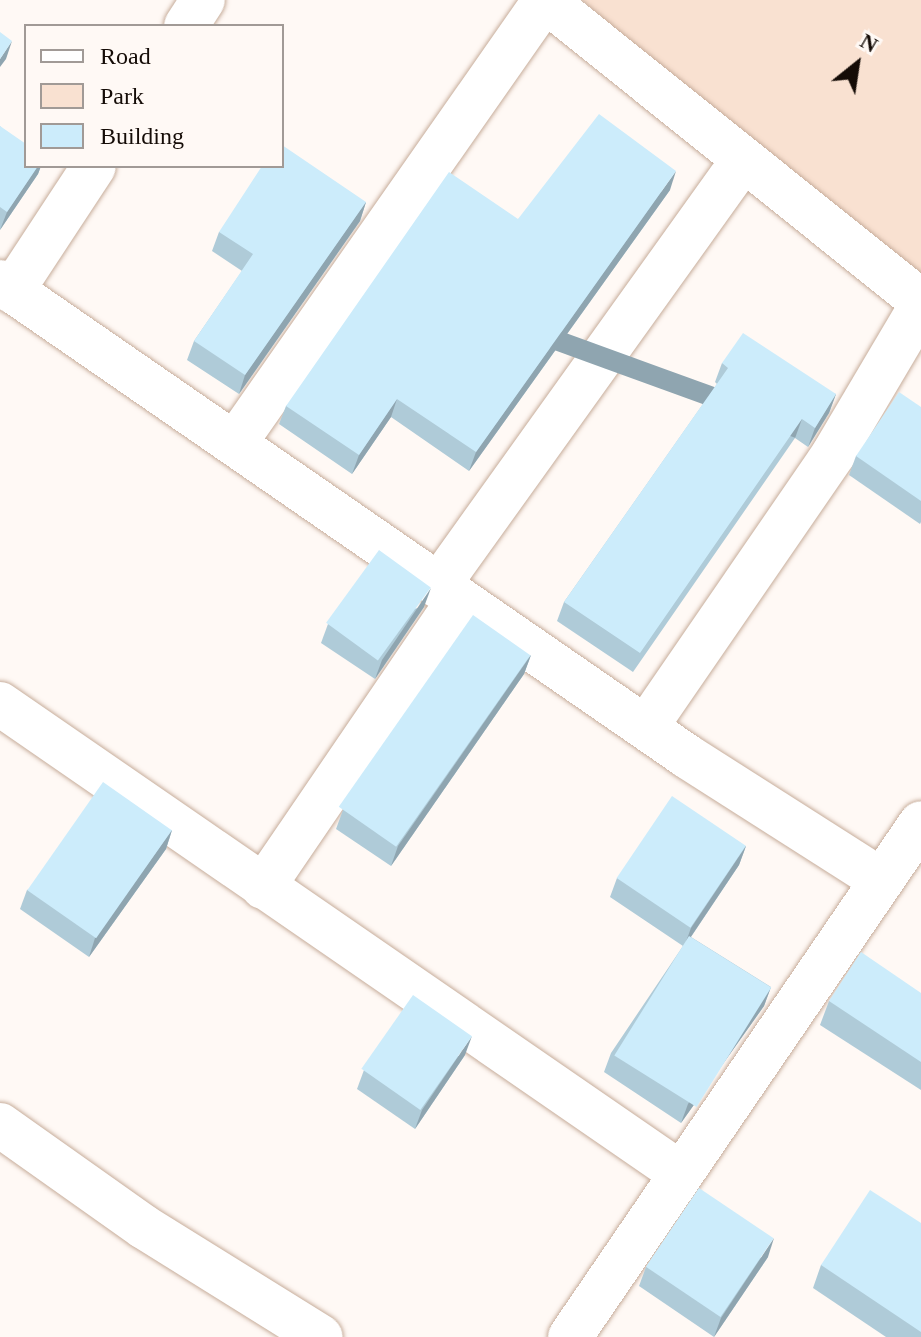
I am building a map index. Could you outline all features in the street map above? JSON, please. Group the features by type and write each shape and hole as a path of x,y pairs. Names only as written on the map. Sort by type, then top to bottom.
{"street":[{"path":"187,24 203,0"},
{"path":"235,443 545,0 741,163 921,304 834,453 646,727"},
{"path":"263,887 449,593 741,163"},
{"path":"93,168 6,286 646,727 881,880"},
{"path":"0,704 680,1173"},
{"path":"570,1337 921,823"},
{"path":"0,1125 144,1227 321,1337"}],"green space":[{"path":"582,0 921,0 921,278 795,188"}],"building":[{"path":"0,32 12,41 0,59"},
{"path":"599,114 676,171 476,452 397,399 359,455 286,406 449,172 518,219"},
{"path":"0,126 24,143 24,168 37,168 7,212 0,207"},
{"path":"284,146 366,202 245,375 194,341 253,254 219,232 261,168 284,168"},
{"path":"743,333 836,394 815,428 802,419 640,653 564,602 728,368 722,363"},
{"path":"899,392 921,407 921,501 856,456"},
{"path":"379,550 431,588 378,660 326,623"},
{"path":"473,615 530,655 396,847 339,807"},
{"path":"103,782 172,830 96,938 27,890"},
{"path":"672,796 746,846 690,928 617,878"},
{"path":"689,936 771,987 697,1107 614,1056"},
{"path":"861,952 921,993 921,1062 829,1001"},
{"path":"413,995 472,1036 420,1110 361,1069"},
{"path":"699,1188 774,1238 720,1317 646,1267"},
{"path":"870,1190 921,1223 921,1332 821,1265"}]}
